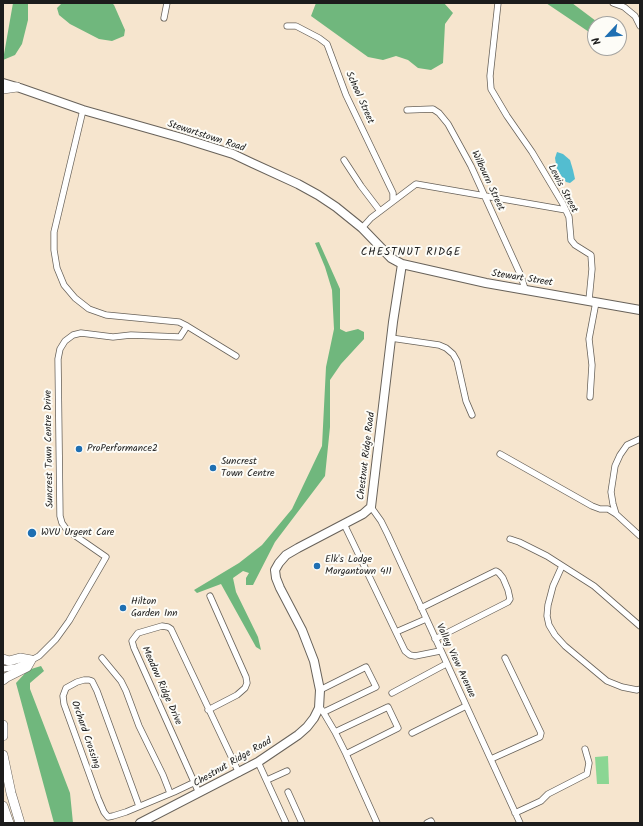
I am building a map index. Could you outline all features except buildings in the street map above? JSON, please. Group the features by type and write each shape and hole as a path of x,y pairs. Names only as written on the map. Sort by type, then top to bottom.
{"main road":[{"path":"3,89 17,87"},
{"path":"3,659 9,661 20,658 31,660 27,667 7,676 3,680"},
{"path":"3,725 3,736"},
{"path":"3,755 11,793 20,823"},
{"path":"3,806 9,823"}],"street":[{"path":"164,18 166,3"},
{"name":"Lewis Street","path":"498,3 490,76 491,89 507,116 532,152 566,210 569,217 571,240 575,245 591,255 593,301"},
{"path":"613,3 624,7 635,16 640,26"},
{"name":"School Street","path":"287,26 296,26 327,44 346,95 393,193 393,201"},
{"name":"Stewartstown Road","path":"3,83 83,110 234,154 318,195 352,219 391,258 402,264"},
{"name":"Wilbourn Street","path":"407,110 433,109 439,113 448,124 471,166 522,276 526,289"},
{"path":"83,110 54,232 54,250 57,268 64,285 75,298 89,309 106,315 179,322 236,356"},
{"path":"344,160 380,211"},
{"path":"362,228 371,218 416,184 566,210"},
{"name":"Stewart Street","path":"402,264 455,277 640,310"},
{"name":"Chestnut Ridge Road","path":"140,823 258,762 298,735 322,710 320,690 314,661 309,646 280,588 275,570 286,555 364,514 370,508 391,338 402,264"},
{"path":"590,397 592,365 589,339 593,301"},
{"name":"Suncrest Town Centre Drive","path":"3,669 16,667 39,656 56,639 106,557 67,530 62,523 60,516 58,359 60,349 65,341 73,335 82,333 113,337 130,335 180,337 187,326"},
{"path":"391,338 439,345 446,348 453,354 457,361 466,401 472,415"},
{"path":"616,514 611,492 615,466 626,445 640,439"},
{"path":"500,454 592,506 600,509 608,509 616,514 640,536"},
{"name":"Valley View Avenue","path":"370,508 381,521 520,823"},
{"path":"344,524 405,651 410,655 422,656 440,651"},
{"path":"510,539 519,542 562,566 594,586 640,626"},
{"path":"562,566 553,586 548,605 547,616 549,626 569,650 607,681 622,687 637,690 640,689"},
{"path":"421,608 496,571 499,573 510,594 510,599 508,602 435,639"},
{"path":"208,710 237,695 245,688 247,683 246,677 210,596"},
{"path":"396,632 426,619"},
{"name":"Meadow Ridge Drive","path":"199,793 134,648 132,641 138,633 162,626 171,629 239,773"},
{"path":"102,658 121,681 139,726 163,775 170,794"},
{"path":"491,759 540,736 541,733 505,658"},
{"path":"392,693 446,664"},
{"path":"320,690 366,667 376,687 322,710 346,754 377,823"},
{"name":"Orchard Crossing","path":"139,806 97,690 92,681 84,680 66,688 63,696 64,704 98,798 104,812 108,817 113,816 139,806 170,794 193,782"},
{"path":"412,734 466,706"},
{"path":"335,732 388,707 398,728 346,754"},
{"path":"515,813 541,801 548,794 587,774 589,763 585,749"},
{"path":"258,762 286,823"},
{"path":"267,780 287,770"},
{"path":"288,792 302,823"},
{"path":"427,823 431,821 432,823"}],"green space":[{"path":"13,3 28,3 28,20 22,44 15,55 3,60"},
{"path":"62,3 112,3 125,30 124,36 112,41 99,39 70,24 59,15 57,8"},
{"path":"316,3 444,3 453,13 445,24 443,63 431,70 418,68 408,60 396,56 383,60 368,57 311,16"},
{"path":"546,3 572,3 589,16 587,16 587,31"},
{"path":"319,242 340,289 340,329 346,332 358,329 364,332 364,339 341,364 330,380 330,427 325,476 275,542 253,585 246,585 246,578 249,573 243,571 233,578 236,592 258,637 261,650 256,647 221,584 197,593 194,590 239,563 262,545 292,509 322,446 326,367 334,329 332,290 325,267 315,243"},
{"path":"41,666 44,671 30,683 30,689 70,793 73,823 54,823 16,683 28,670"},
{"path":"608,756 609,784 597,784 595,757"}],"water":[{"path":"557,152 563,154 570,160 575,179 570,183 566,182 557,170 555,158"}],"place":[{"name":"ProPerformance2","path":"79,449"},
{"name":"Suncrest Town Centre","path":"213,468"},
{"name":"WVU Urgent Care","path":"32,533"},
{"name":"Elk's Lodge Morgantown 411","path":"317,566"},
{"name":"Hilton Garden Inn","path":"123,608"}],"district":[{"name":"CHESTNUT RIDGE","path":"411,253"}]}
